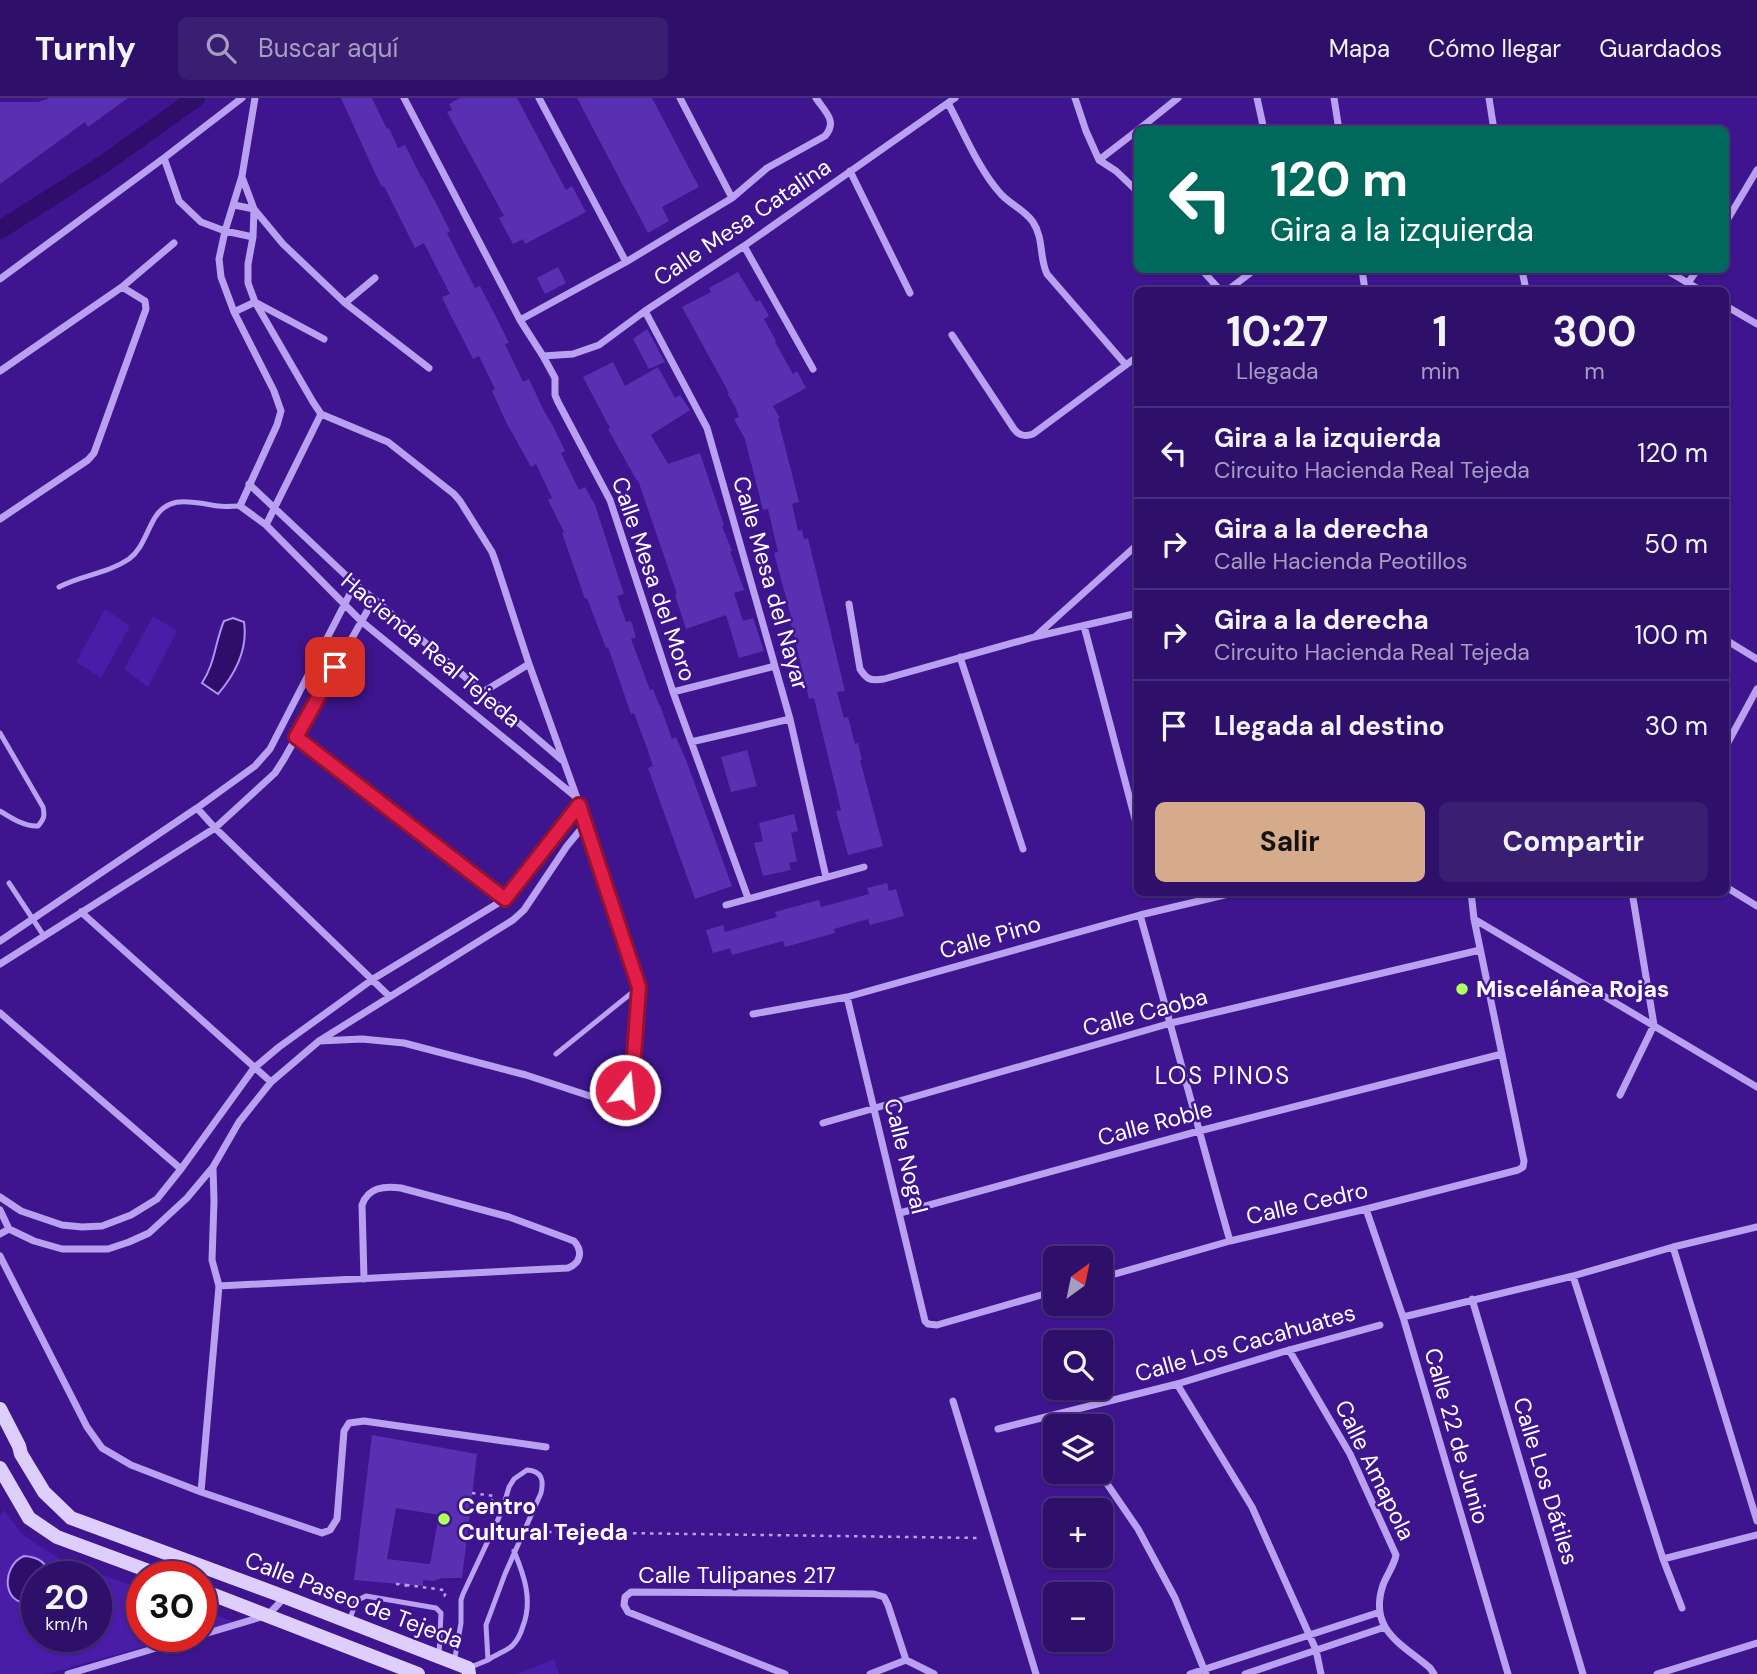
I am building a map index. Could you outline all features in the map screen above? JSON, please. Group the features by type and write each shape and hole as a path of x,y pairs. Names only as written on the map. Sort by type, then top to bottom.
{"street":[{"path":"0,279 242,98"},
{"path":"240,506 281,411 274,391 234,312 221,277 219,259 242,176 255,98"},
{"name":"Calle Mesa del Moro","path":"404,98 520,320 555,378 555,395 558,402 610,500 673,692 748,898"},
{"path":"539,98 626,262"},
{"path":"680,98 732,198"},
{"name":"Calle Mesa Catalina","path":"520,320 626,262 732,198 767,168 825,136 831,129 831,121 816,98"},
{"name":"Calle Mesa Catalina","path":"543,356 573,354 599,345 955,98"},
{"path":"1075,98 1098,160 1134,188"},
{"path":"1143,126 1178,98"},
{"path":"1257,98 1263,126"},
{"path":"1334,98 1338,126"},
{"path":"1489,98 1493,126"},
{"path":"948,103 988,179 1002,196 1020,208 1034,223 1042,245 1043,266 1047,274 1126,365"},
{"path":"1098,160 1134,133"},
{"path":"164,158 179,201 201,222 253,237"},
{"path":"1729,217 1757,170"},
{"path":"850,171 910,293"},
{"path":"242,176 254,209 283,244 345,303 429,368"},
{"path":"234,205 254,209"},
{"path":"254,209 248,283 255,302 321,414 388,442 454,494 492,552 528,664 586,823 639,987 633,1069 625,1090 615,1100 605,1101 526,1075 404,1043 362,1039 319,1041"},
{"path":"0,371 122,288 174,243"},
{"path":"744,246 813,369"},
{"path":"1205,273 1217,287"},
{"path":"1232,287 1250,273"},
{"path":"1670,273 1686,287"},
{"path":"345,303 375,278"},
{"path":"0,519 88,460 94,453 146,309 145,301 122,288"},
{"path":"234,312 255,302"},
{"path":"255,302 324,340"},
{"path":"1729,308 1757,324"},
{"name":"Calle Mesa del Nayar","path":"645,311 708,428 790,719 826,877"},
{"path":"952,335 1014,429 1023,436 1033,433 1134,359"},
{"path":"266,525 321,414"},
{"name":"Hacienda Real Tejeda","path":"249,484 355,584 562,761"},
{"name":"Hacienda Real Tejeda","path":"240,506 266,525 361,621 578,801"},
{"path":"1034,637 1134,548"},
{"path":"0,941 255,766 270,749 355,584"},
{"path":"0,964 215,828 275,773 374,599"},
{"path":"849,604 860,669 866,678 873,681 1134,613"},
{"path":"1084,626 1134,815"},
{"path":"1729,642 1757,659"},
{"path":"960,657 1023,849"},
{"name":"Hacienda Real Tejeda","path":"483,692 528,664"},
{"path":"673,692 775,666"},
{"path":"1729,740 1757,689"},
{"path":"691,743 790,719"},
{"path":"296,737 505,899"},
{"path":"0,1198 21,1210 62,1225 82,1227 102,1226 131,1215 157,1199 254,1068 373,979 505,899 578,801"},
{"path":"197,808 389,996"},
{"path":"0,1210 9,1229 33,1241 62,1249 108,1249 149,1233 187,1198 213,1167 239,1122 271,1082 319,1041 513,920 524,910 567,846 586,823"},
{"path":"726,905 864,867"},
{"path":"1729,889 1757,906"},
{"name":"Calle Pino","path":"752,1014 847,997 1140,915 1220,896"},
{"path":"1471,896 1502,1054"},
{"path":"1620,1095 1654,1025 1633,896"},
{"path":"81,912 271,1082"},
{"path":"1140,915 1230,1241"},
{"path":"1474,919 1757,1087"},
{"name":"Calle Caoba","path":"823,1123 1171,1023 1480,950"},
{"name":"Calle Nogal","path":"847,997 924,1317 928,1324 937,1325 1043,1294"},
{"path":"0,1013 181,1169"},
{"name":"Calle Roble","path":"900,1213 1199,1131 1502,1054"},
{"name":"Calle Cedro","path":"1113,1275 1230,1241 1518,1170 1523,1167 1524,1161 1502,1054"},
{"path":"201,1492 219,1286 212,1260 213,1167"},
{"path":"219,1286 364,1279 568,1268 578,1261 579,1250 574,1241 509,1217 401,1188 380,1188 370,1192 362,1205 364,1279"},
{"name":"Calle 22 de Junio","path":"1366,1209 1403,1317 1508,1674"},
{"path":"1403,1317 1573,1276 1673,1247 1757,1227"},
{"path":"0,1234 9,1229"},
{"path":"1673,1247 1757,1521"},
{"path":"0,1256 87,1427 102,1448 131,1465 201,1492 322,1534 330,1530 337,1519 344,1431 349,1423 364,1421 547,1447"},
{"path":"1573,1276 1663,1559 1682,1608"},
{"name":"Calle Los Dátiles","path":"1472,1299 1583,1674"},
{"name":"Calle Los Cacahuates","path":"1059,1414 1177,1384 1380,1325"},
{"name":"Calle Amapola","path":"1289,1350 1350,1454 1396,1555 1381,1596 1380,1612 1385,1627 1401,1646 1420,1659 1434,1674"},
{"path":"1177,1384 1252,1507 1316,1650 1321,1674"},
{"path":"953,1401 1036,1674"},
{"name":"Calle Paseo de Tejeda","path":"0,1409 21,1454 44,1492 71,1518 285,1597 463,1669"},
{"name":"Calle Los Cacahuates","path":"998,1429 1043,1418"},
{"path":"21,1454 2,1478 30,1518 57,1537 126,1563"},
{"path":"1107,1484 1138,1529 1175,1598 1205,1672"},
{"path":"1663,1559 1757,1535"},
{"name":"Calle Tulipanes 217","path":"785,1674 628,1612 624,1605 625,1597 631,1591 874,1594 884,1597 888,1605 906,1660"},
{"name":"Calle Paseo de Tejeda","path":"217,1596 418,1674"},
{"path":"217,1631 268,1615 285,1597"},
{"path":"1190,1674 1205,1672 1309,1634 1380,1612"},
{"path":"1245,1674 1385,1627"},
{"path":"1657,1674 1757,1643"},
{"path":"68,1674 144,1652"},
{"path":"870,1674 906,1660 934,1674"}],"lane":[{"path":"59,587 72,580 99,574 131,558 139,549 153,519 168,503 187,501 240,506"},
{"path":"0,733 45,814 44,820 38,826 32,827 0,811"},
{"path":"9,883 44,936"},
{"path":"556,1054 639,987"},
{"path":"488,1660 486,1625 514,1550 541,1493 543,1484 534,1470 520,1473 514,1479 463,1594 463,1669 488,1660 513,1645 521,1633 526,1620 528,1593 526,1580 514,1550"},
{"path":"349,1622 356,1601 366,1595 436,1608 442,1613 439,1658"}],"path":[{"path":"494,1511 501,1492 508,1494"},
{"path":"472,1493 494,1496 485,1520"},
{"path":"548,1532 995,1539"},
{"path":"407,1585 444,1590 446,1593 440,1599 430,1597"}],"shaded area":[{"path":"105,609 130,626 101,678 76,662"},
{"path":"153,616 177,631 148,687 124,669"},
{"path":"233,618 244,622 244,642 235,670 218,694 202,683 210,668 224,621"},
{"path":"4,1510 23,1535 63,1561 21,1561 21,1652 112,1652 112,1578 126,1583 126,1652 46,1674 0,1674 0,1516"},
{"path":"24,1556 40,1561 21,1561 21,1602 11,1594 8,1586 8,1577 16,1561"},
{"path":"217,1616 235,1622 217,1627"},
{"path":"554,1659 559,1674 518,1674"}],"building":[{"path":"50,98 128,98 88,127 85,122 0,184 0,102 38,102"},
{"path":"341,98 372,98 398,148 405,145 450,231 447,233 475,288 480,286 509,343 505,344 523,382 529,379 553,426 565,451 561,453 579,490 585,487 595,505 624,594 617,596 626,622 631,621 636,637 631,639 672,739 676,737 686,760 732,886 695,899 648,768 653,766 647,748 634,713 631,714 608,647 606,648 587,598 585,599 562,533 564,532 548,500 552,498 536,464 531,467 506,422 492,391 495,389 479,356 473,359 449,312 442,297 450,294 424,243 415,248 374,171"},
{"path":"460,98 517,98 566,190 572,186 586,212 525,244 523,239 513,244 499,218 504,216 447,112 452,110 449,104"},
{"path":"577,98 652,98 699,187 662,207 669,221 648,233"},
{"path":"558,267 566,283 545,294 537,278"},
{"path":"738,272 756,302 760,300 769,316 764,319 775,342 793,374 797,371 806,388 773,406 780,418 778,419 799,502 792,504 798,531 802,530 804,539 808,538 845,691 837,692 844,718 848,717 855,744 858,743 883,846 848,855 836,811 841,810 814,698 809,699 774,553 778,552 768,509 763,510 745,439 734,419 739,417 736,408 682,307 711,292 709,288"},
{"path":"647,329 665,362 649,369 633,339"},
{"path":"613,362 625,386 658,367 675,398 680,395 690,410 651,435 668,464 700,453 744,590 734,593 743,621 753,618 764,651 739,658 726,615 686,629 675,595 677,594 638,480 608,429 610,428 583,377"},
{"path":"747,750 757,786 731,792 721,757"},
{"path":"794,814 798,831 791,833 797,861 789,863 791,870 763,876 754,843 763,841 759,823"},
{"path":"887,883 889,891 896,889 904,916 870,925 868,919 834,929 835,933 785,947 783,941 732,955 730,948 713,953 706,930 723,925 725,932 777,917 775,912 819,900 821,907 869,894 867,888"},
{"path":"372,1435 477,1454 462,1578 423,1580 423,1586 354,1580","holes":["396,1508 439,1515 430,1564 387,1559"]}],"waterway":[{"path":"0,230 105,163 196,98"}],"place":[{"name":"Miscelánea Rojas","path":"1462,989"},
{"name":"Centro Cultural Tejeda","path":"444,1519"}],"district":[{"name":"LOS PINOS","path":"1223,1075"}],"route":[{"path":"335,667 296,737 505,899 579,805 639,987 633,1069 625,1090"}]}
